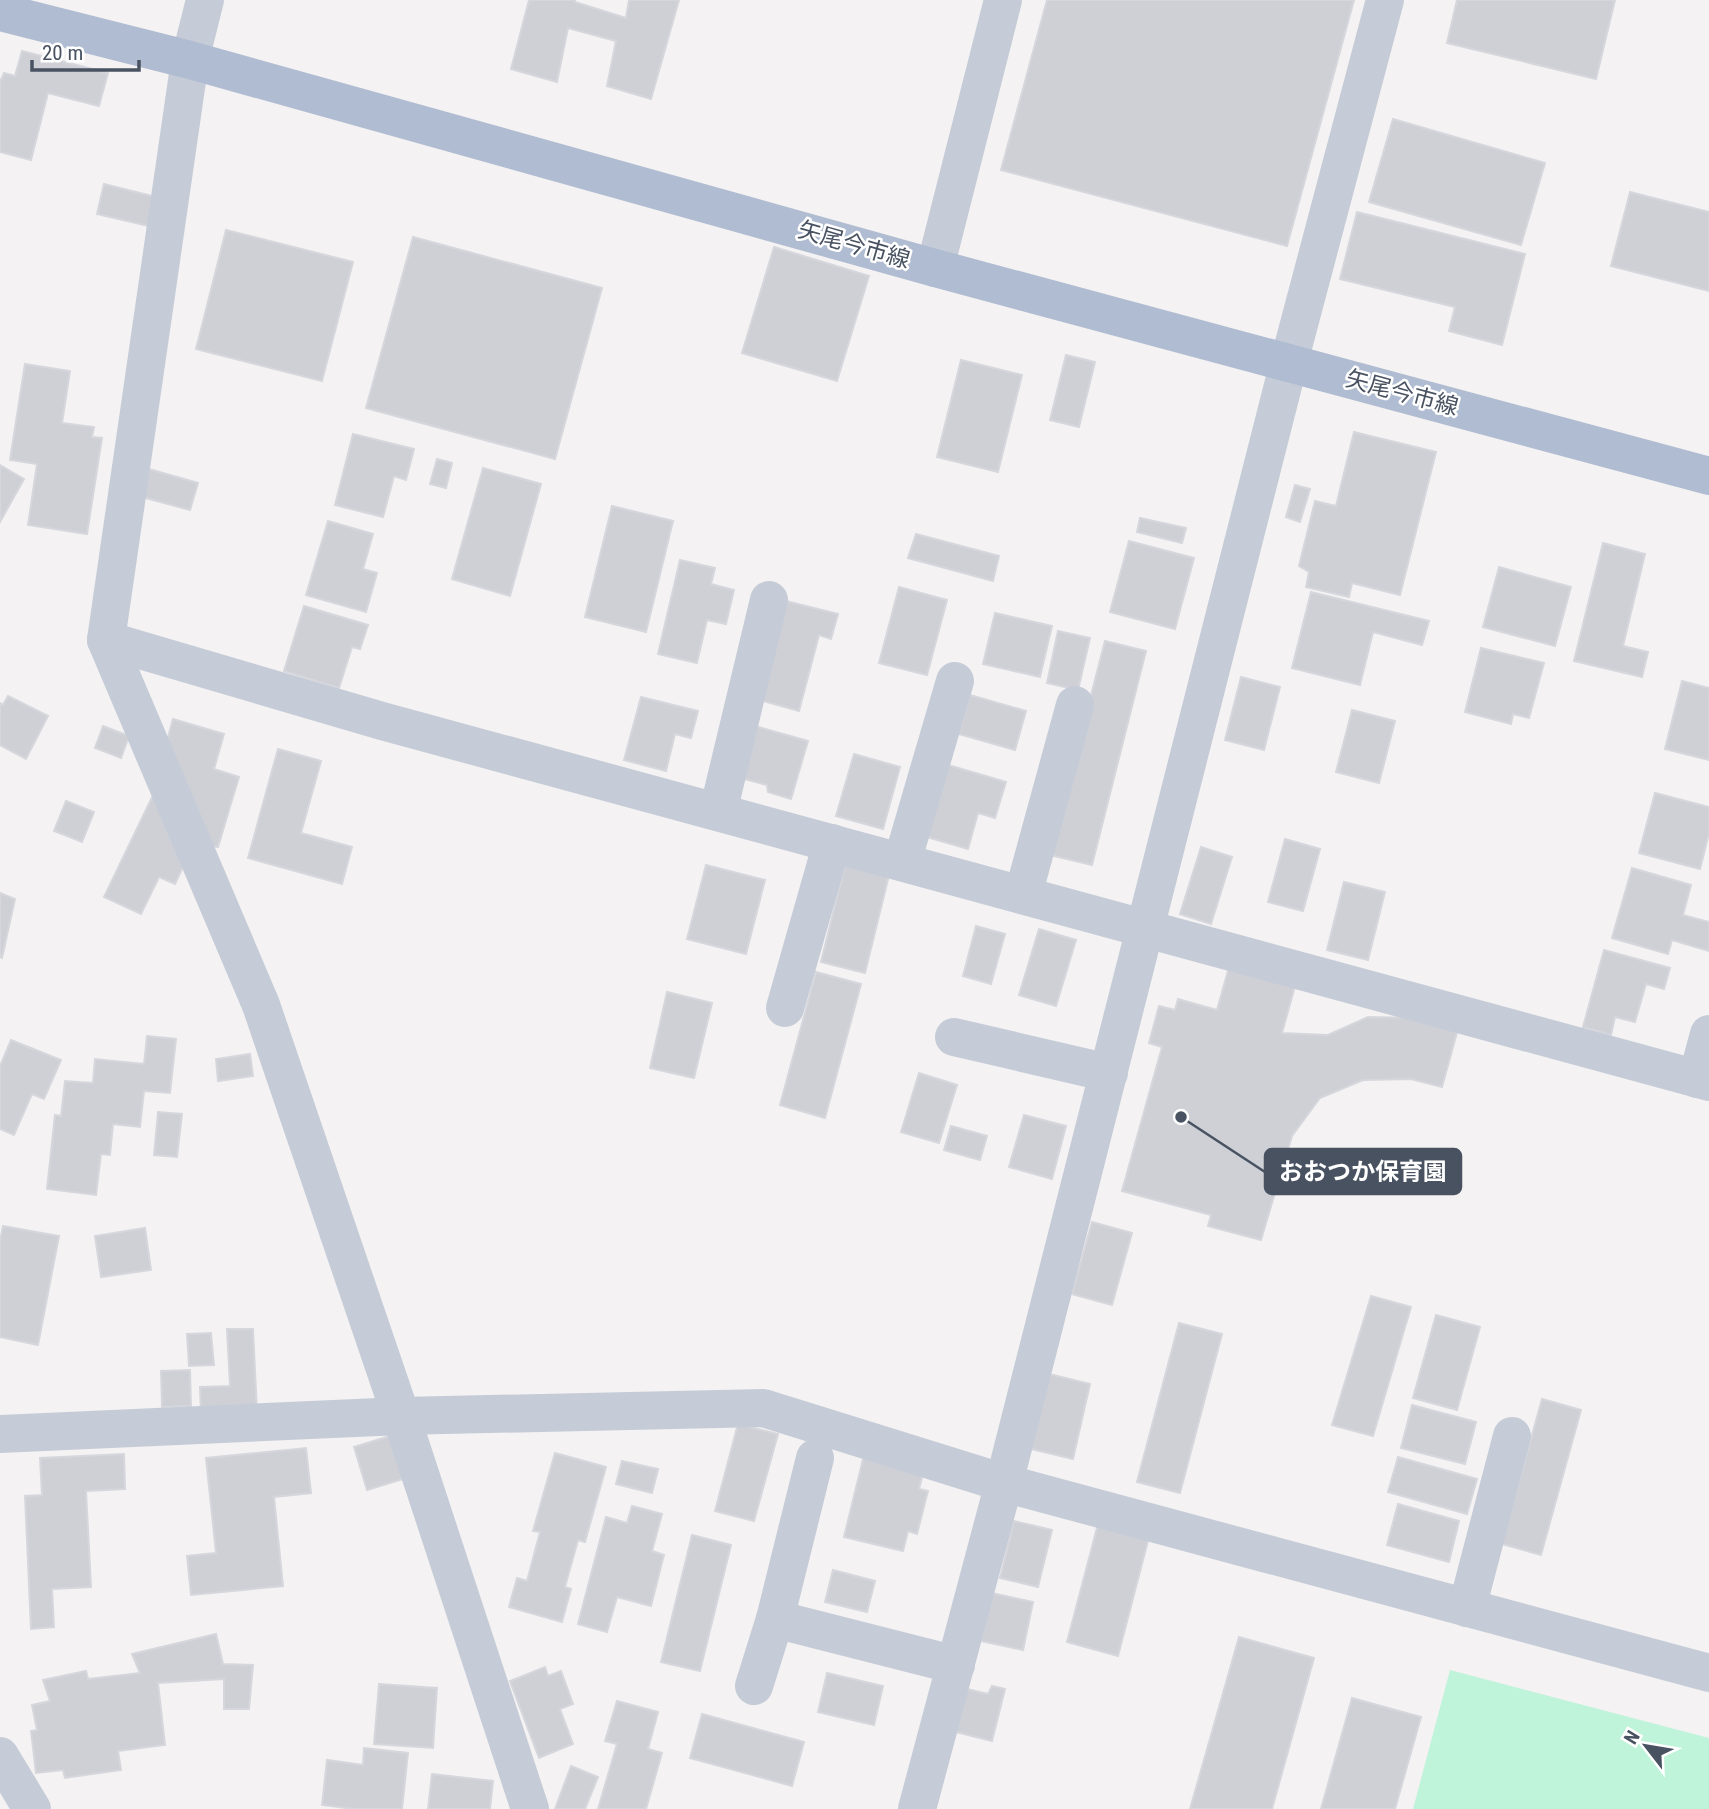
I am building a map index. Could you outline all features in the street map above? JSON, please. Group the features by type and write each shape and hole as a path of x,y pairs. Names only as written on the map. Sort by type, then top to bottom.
{"main road":[{"name":"矢尾今市線","path":"0,12 190,60 935,268 1709,476"}],"street":[{"path":"205,0 190,60 106,640 261,1004 401,1416 530,1809"},
{"path":"935,268 1003,0"},
{"path":"917,1809 1004,1483 1289,362 1385,0"},
{"path":"718,812 769,600"},
{"path":"106,640 382,721 1703,1081 1709,1034"},
{"path":"902,862 955,681"},
{"path":"1023,895 1074,705"},
{"path":"785,1009 832,843"},
{"path":"954,1037 1109,1073"},
{"path":"0,1434 401,1416 763,1408 1004,1483 1709,1673"},
{"path":"1467,1608 1512,1436"},
{"path":"754,1686 775,1619 815,1458"},
{"path":"775,1619 956,1665"},
{"path":"0,1756 32,1809"}],"green space":[{"path":"1450,1670 1709,1738 1709,1809 1413,1809"}],"building":[{"path":"529,0 575,0 626,18 629,0 679,0 651,99 607,86 616,41 568,28 557,82 511,69"},
{"path":"1047,0 1354,0 1287,246 1001,170"},
{"path":"1457,0 1615,0 1596,79 1447,43"},
{"path":"22,51 108,73 99,106 48,93 31,160 0,152 0,82 4,73 15,76"},
{"path":"1393,119 1545,163 1521,245 1369,202"},
{"path":"104,184 160,198 153,227 97,214"},
{"path":"1630,192 1709,212 1709,291 1611,266"},
{"path":"1357,212 1525,254 1502,345 1449,331 1455,307 1340,279"},
{"path":"226,230 353,262 322,381 196,349"},
{"path":"413,237 602,288 555,459 366,408"},
{"path":"774,247 869,276 837,381 742,353"},
{"path":"1066,355 1095,362 1079,427 1050,420"},
{"path":"961,360 1022,375 998,472 937,457"},
{"path":"25,364 70,371 62,423 94,427 92,437 102,438 87,534 28,525 37,464 10,460"},
{"path":"1354,432 1436,452 1400,595 1352,583 1349,597 1306,587 1309,572 1299,566 1315,501 1336,506"},
{"path":"353,434 414,449 406,480 394,476 383,517 335,505"},
{"path":"437,459 452,463 446,488 430,484"},
{"path":"0,465 24,479 0,522"},
{"path":"483,468 541,484 510,596 452,579"},
{"path":"149,469 198,483 190,510 142,497"},
{"path":"1295,485 1310,489 1300,522 1286,517"},
{"path":"612,506 673,521 646,632 585,617"},
{"path":"1140,518 1186,528 1182,543 1137,532"},
{"path":"328,521 373,534 363,569 377,573 366,612 306,595"},
{"path":"916,534 999,556 993,581 908,558"},
{"path":"1129,541 1194,558 1175,629 1110,612"},
{"path":"1603,543 1645,554 1623,646 1648,652 1642,677 1574,661"},
{"path":"680,560 715,568 711,584 734,590 726,624 707,620 697,663 658,654"},
{"path":"1499,567 1571,587 1555,646 1483,627"},
{"path":"899,587 947,600 927,675 879,663"},
{"path":"1311,592 1429,621 1422,645 1373,632 1360,685 1292,668"},
{"path":"782,600 838,614 831,639 819,635 799,711 756,699"},
{"path":"304,606 368,625 360,649 352,647 339,688 284,671"},
{"path":"995,613 1052,626 1040,677 983,664"},
{"path":"1058,631 1090,638 1078,690 1047,683"},
{"path":"1105,641 1146,651 1092,865 1050,855"},
{"path":"1481,648 1544,663 1529,718 1513,714 1511,724 1465,712"},
{"path":"1241,677 1280,687 1264,750 1225,740"},
{"path":"1682,681 1709,688 1709,760 1665,749"},
{"path":"970,695 1026,711 1015,750 959,734"},
{"path":"8,696 48,716 26,759 0,745 0,703 3,705"},
{"path":"641,697 698,711 691,738 675,734 666,771 624,760"},
{"path":"1352,710 1395,721 1379,783 1336,772"},
{"path":"173,719 224,734 214,769 239,777 218,847 208,845 167,741"},
{"path":"103,726 129,736 121,758 95,748"},
{"path":"755,726 808,741 791,799 768,792 767,785 741,778"},
{"path":"278,749 321,761 301,833 352,847 342,884 248,858"},
{"path":"854,754 900,767 883,829 836,816"},
{"path":"948,765 1006,782 995,818 978,813 968,849 927,837"},
{"path":"155,791 191,850 175,884 159,877 141,914 104,897"},
{"path":"1655,793 1709,807 1709,833 1700,869 1639,853"},
{"path":"66,801 94,812 82,842 54,831"},
{"path":"1285,839 1320,849 1303,911 1268,902"},
{"path":"1201,847 1232,857 1211,924 1180,914"},
{"path":"846,861 890,871 865,973 821,962"},
{"path":"706,865 765,880 746,954 687,939"},
{"path":"1632,868 1691,885 1683,915 1709,922 1709,951 1672,940 1668,954 1612,938"},
{"path":"1344,882 1385,892 1368,960 1327,950"},
{"path":"0,893 15,899 2,958 0,957"},
{"path":"976,926 1005,934 991,984 963,976"},
{"path":"1039,929 1076,940 1056,1006 1019,995"},
{"path":"1604,950 1670,968 1664,989 1646,984 1635,1022 1615,1017 1611,1035 1583,1027"},
{"path":"1229,967 1295,986 1282,1033 1328,1035 1368,1017 1416,1018 1458,1029 1442,1087 1411,1079 1363,1080 1320,1098 1292,1136 1261,1240 1208,1226 1211,1215 1122,1191 1162,1047 1149,1043 1159,1006 1175,1010 1178,999 1217,1010"},
{"path":"816,972 861,984 825,1118 780,1105"},
{"path":"667,992 712,1003 694,1078 650,1068"},
{"path":"147,1036 176,1039 170,1093 144,1091 140,1127 113,1124 110,1155 101,1154 96,1195 47,1189 55,1115 61,1116 65,1081 93,1083 95,1059 144,1064"},
{"path":"11,1040 61,1060 44,1099 32,1094 14,1135 0,1129 0,1066"},
{"path":"250,1054 253,1076 218,1081 216,1059"},
{"path":"919,1073 957,1085 939,1143 901,1132"},
{"path":"158,1112 182,1114 177,1157 154,1155"},
{"path":"1024,1115 1066,1126 1052,1179 1009,1167"},
{"path":"951,1126 987,1136 980,1160 944,1150"},
{"path":"1092,1222 1132,1233 1112,1305 1072,1294"},
{"path":"3,1226 59,1236 38,1345 0,1337 0,1241"},
{"path":"145,1228 151,1270 101,1277 95,1236"},
{"path":"1371,1296 1411,1307 1373,1436 1332,1425"},
{"path":"1436,1315 1480,1327 1457,1410 1413,1398"},
{"path":"1179,1323 1222,1334 1180,1493 1137,1482"},
{"path":"227,1329 253,1329 257,1413 201,1415 200,1387 230,1386"},
{"path":"211,1333 214,1365 189,1366 187,1334"},
{"path":"190,1370 191,1406 162,1407 161,1371"},
{"path":"1045,1373 1090,1384 1073,1459 1027,1448"},
{"path":"1542,1399 1581,1410 1541,1555 1502,1544"},
{"path":"1412,1405 1476,1422 1465,1464 1401,1448"},
{"path":"738,1424 778,1434 754,1521 715,1511"},
{"path":"393,1435 406,1478 367,1490 354,1447"},
{"path":"306,1448 311,1493 274,1497 283,1586 191,1595 187,1556 216,1553 206,1458"},
{"path":"555,1453 606,1467 585,1542 578,1540 565,1587 571,1589 562,1622 509,1607 517,1578 527,1581 540,1532 533,1531"},
{"path":"124,1454 125,1489 86,1491 91,1587 52,1589 54,1627 31,1629 25,1496 42,1495 40,1458"},
{"path":"864,1455 924,1469 919,1489 928,1491 917,1534 908,1531 903,1551 844,1537"},
{"path":"1398,1457 1477,1479 1467,1514 1388,1492"},
{"path":"622,1461 658,1469 652,1493 616,1484"},
{"path":"1398,1504 1459,1521 1449,1562 1387,1545"},
{"path":"632,1506 662,1514 652,1551 664,1555 651,1606 617,1597 607,1632 578,1624 606,1517 627,1523"},
{"path":"1014,1521 1052,1530 1038,1587 1000,1578"},
{"path":"1098,1524 1149,1537 1118,1656 1067,1642"},
{"path":"692,1535 731,1545 700,1671 661,1662"},
{"path":"833,1570 875,1581 867,1612 825,1602"},
{"path":"992,1593 1033,1602 1023,1650 981,1641"},
{"path":"216,1634 223,1664 253,1665 249,1709 224,1709 224,1679 158,1683 165,1745 118,1751 121,1770 65,1778 63,1770 36,1773 31,1731 37,1730 32,1705 50,1701 43,1680 86,1671 88,1679 140,1673 132,1654"},
{"path":"1239,1637 1314,1658 1272,1809 1190,1809"},
{"path":"545,1667 548,1676 561,1671 573,1704 560,1709 573,1744 539,1758 510,1681"},
{"path":"827,1673 883,1686 874,1725 818,1712"},
{"path":"379,1684 437,1688 433,1748 374,1744"},
{"path":"992,1686 1005,1689 992,1741 956,1732 967,1689 988,1694"},
{"path":"1352,1698 1421,1717 1395,1809 1321,1809"},
{"path":"617,1701 658,1712 648,1749 662,1753 646,1809 598,1809 617,1744 605,1741"},
{"path":"702,1714 804,1742 792,1786 690,1758"},
{"path":"364,1748 408,1753 402,1809 354,1809 322,1805 327,1760 363,1765"},
{"path":"571,1766 598,1777 585,1809 555,1809"},
{"path":"432,1774 493,1781 490,1809 428,1809"}],"place":[{"name":"おおつか保育園","path":"1181,1117"}]}
